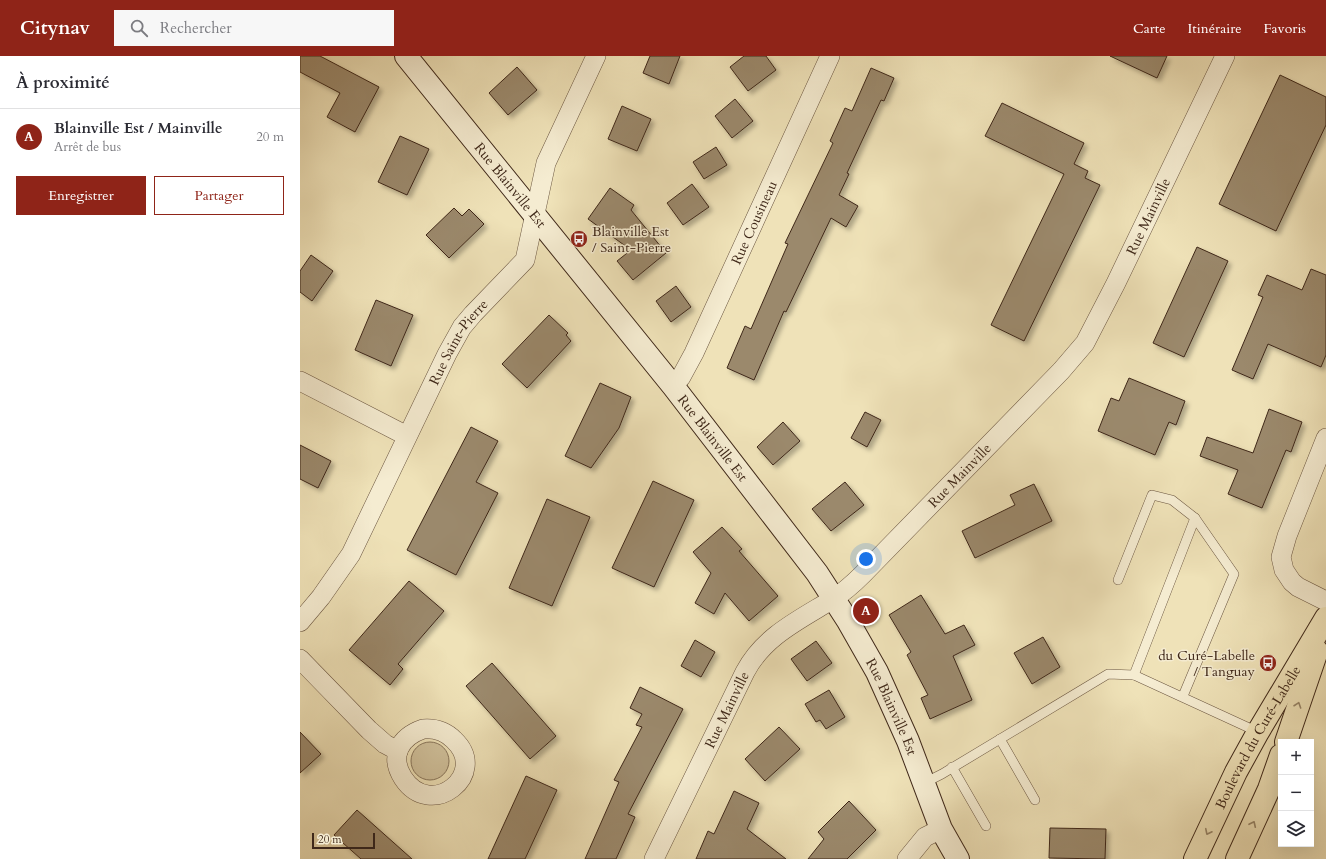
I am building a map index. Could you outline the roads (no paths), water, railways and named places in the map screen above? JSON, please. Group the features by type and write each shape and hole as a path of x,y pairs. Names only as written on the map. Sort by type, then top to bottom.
{"main road":[{"name":"Boulevard du Curé-Labelle","path":"1195,859 1236,772 1326,618"},
{"name":"Boulevard du Curé-Labelle","path":"1287,739 1326,626"},
{"name":"Boulevard du Curé-Labelle","path":"1237,859 1269,788 1278,763"}],"street":[{"name":"Rue Blainville Est","path":"406,56 672,386 769,509 834,598 864,648 884,687 908,741 941,829 958,859"},
{"name":"Rue Saint-Pierre","path":"300,622 329,586 351,554 447,354 462,327 525,260 546,163 596,56"},
{"name":"Rue Cousineau","path":"672,386 681,377 694,354 830,56"},
{"name":"Rue Mainville","path":"654,859 755,654 772,637 834,598 863,574 1061,371 1084,343 1116,283 1225,56"},
{"path":"300,381 407,436"},
{"path":"1326,438 1287,536 1282,557 1284,570 1292,582 1298,587 1326,601"},
{"path":"300,659 369,730 386,744 398,751"},
{"path":"906,859 926,837 941,829"}],"lane":[{"path":"1118,580 1152,495 1172,500 1195,518 1234,574 1184,696"},
{"path":"1134,675 1195,518"},
{"path":"924,783 1108,674 1134,675 1184,696 1258,732"},
{"path":"1000,739 1036,800"},
{"path":"952,767 986,826"}],"place":[{"name":"Blainville Est / Saint-Pierre","path":"579,239"},
{"name":"Blainville Est / Mainville","path":"866,611"},
{"name":"du Curé-Labelle / Tanguay","path":"1268,663"}]}
